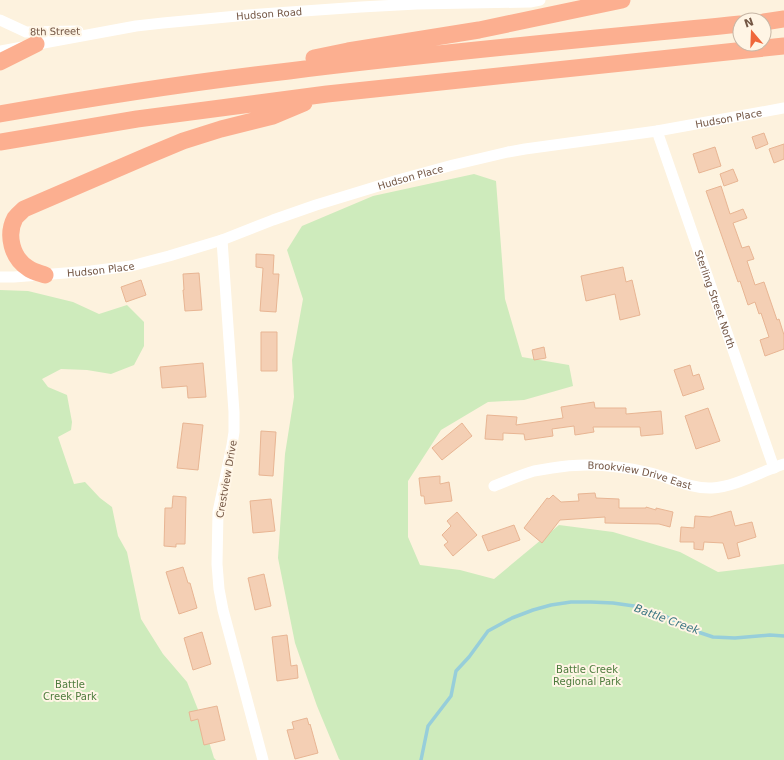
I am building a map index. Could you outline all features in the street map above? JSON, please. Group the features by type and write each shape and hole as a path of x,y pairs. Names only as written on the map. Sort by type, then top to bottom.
{"highway":[{"path":"184,84 348,51 486,29 622,0"},
{"path":"772,21 784,19"},
{"path":"0,114 53,104 184,84 288,71 410,57 732,25"},
{"path":"0,62 36,44"},
{"path":"0,142 137,119 327,94 784,46"},
{"path":"0,219 183,141 221,129 273,116 327,94"},
{"path":"24,209 16,218 11,232 11,242 14,252 19,261 26,268 45,275"}],"street":[{"name":"Hudson Road","path":"0,51 136,26 163,23 353,7 530,2 540,0"},
{"name":"8th Street","path":"0,20 26,32 113,30"},
{"name":"Hudson Place","path":"0,277 45,275 131,266 222,240 316,205 453,165 508,152 542,146 657,131 784,108"},
{"name":"Sterling Street North","path":"657,131 779,466"},
{"name":"Crestview Drive","path":"222,240 234,412 234,432 218,512 217,564 223,610 263,760"},
{"name":"Hudson Place","path":"0,272 45,275"},
{"name":"Brookview Drive East","path":"494,486 535,471 561,466 584,464 633,469 697,487 712,488 726,486 779,466"}],"green space":[{"name":"Battle Creek Regional Park","path":"474,174 496,181 505,299 522,357 569,365 573,386 524,400 488,402 441,430 408,481 408,537 420,565 460,570 494,579 559,525 613,532 680,552 718,572 784,564 784,760 339,759 317,706 295,643 278,558 285,454 294,397 292,360 303,299 287,250 302,226 373,196"},
{"name":"Battle Creek Park","path":"0,290 28,291 73,302 99,314 127,305 144,322 144,346 134,365 111,374 87,370 61,369 42,379 48,387 67,395 72,422 71,430 58,437 74,484 85,482 100,498 112,507 118,536 127,552 141,619 163,654 187,682 216,760 0,760"}],"building":[{"path":"764,133 768,144 756,149 752,137"},
{"path":"784,144 784,159 774,163 769,149"},
{"path":"715,147 721,166 699,173 693,154"},
{"path":"733,169 738,181 724,186 720,174"},
{"path":"721,186 730,214 743,209 747,218 733,223 742,248 749,246 754,259 747,261 755,285 764,282 777,320 779,319 784,335 784,349 765,356 760,340 769,337 761,313 759,314 755,302 748,305 740,281 738,282 706,191"},
{"path":"256,254 274,255 273,274 279,274 276,312 260,311 263,268 256,267"},
{"path":"623,267 626,282 632,280 640,315 620,320 615,294 586,301 581,276"},
{"path":"199,273 202,310 185,311 183,274"},
{"path":"141,280 146,295 126,302 121,287"},
{"path":"261,332 277,332 277,371 261,371"},
{"path":"544,347 546,358 534,360 532,350"},
{"path":"203,363 206,397 188,398 187,386 162,388 160,367"},
{"path":"690,365 693,376 699,374 704,389 683,396 674,370"},
{"path":"594,402 595,408 626,408 626,414 661,411 663,434 641,436 640,427 593,427 594,432 575,435 574,426 552,429 553,436 525,440 524,434 503,433 503,440 485,439 487,415 517,417 516,425 563,418 561,407"},
{"path":"708,408 720,441 696,449 685,416"},
{"path":"183,423 203,425 198,470 177,468"},
{"path":"462,423 472,436 442,460 432,448"},
{"path":"261,431 276,432 273,476 259,475"},
{"path":"440,476 440,484 449,482 452,501 425,504 424,496 421,496 419,478"},
{"path":"595,493 596,498 619,499 619,508 646,507 673,512 670,527 659,524 605,523 605,517 560,520 542,543 524,528 547,498 549,499 553,495 561,502 579,501 578,494"},
{"path":"173,496 186,497 185,544 176,544 176,547 164,546 165,508 172,508"},
{"path":"271,499 275,531 253,533 250,501"},
{"path":"731,511 735,526 752,522 756,537 737,543 740,556 728,559 723,543 704,542 703,550 694,549 694,542 680,542 681,527 694,528 695,516 710,517"},
{"path":"457,512 477,535 453,556 444,545 448,542 442,535 451,526 447,521"},
{"path":"514,525 520,540 488,551 482,536"},
{"path":"183,567 188,583 190,583 197,608 179,614 166,572"},
{"path":"264,574 271,606 255,610 248,578"},
{"path":"202,632 211,664 193,670 184,638"},
{"path":"287,635 291,666 297,665 298,678 277,681 272,637"},
{"path":"217,706 225,740 204,745 198,719 191,721 189,712"},
{"path":"307,718 318,753 295,759 287,730 294,729 292,722"}],"waterway":[{"name":"Battle Creek","path":"421,760 428,726 451,696 456,671 469,657 488,631 512,618 533,610 571,602 613,603 634,606 663,615 695,631 713,637 735,638 770,635 784,636"}]}
